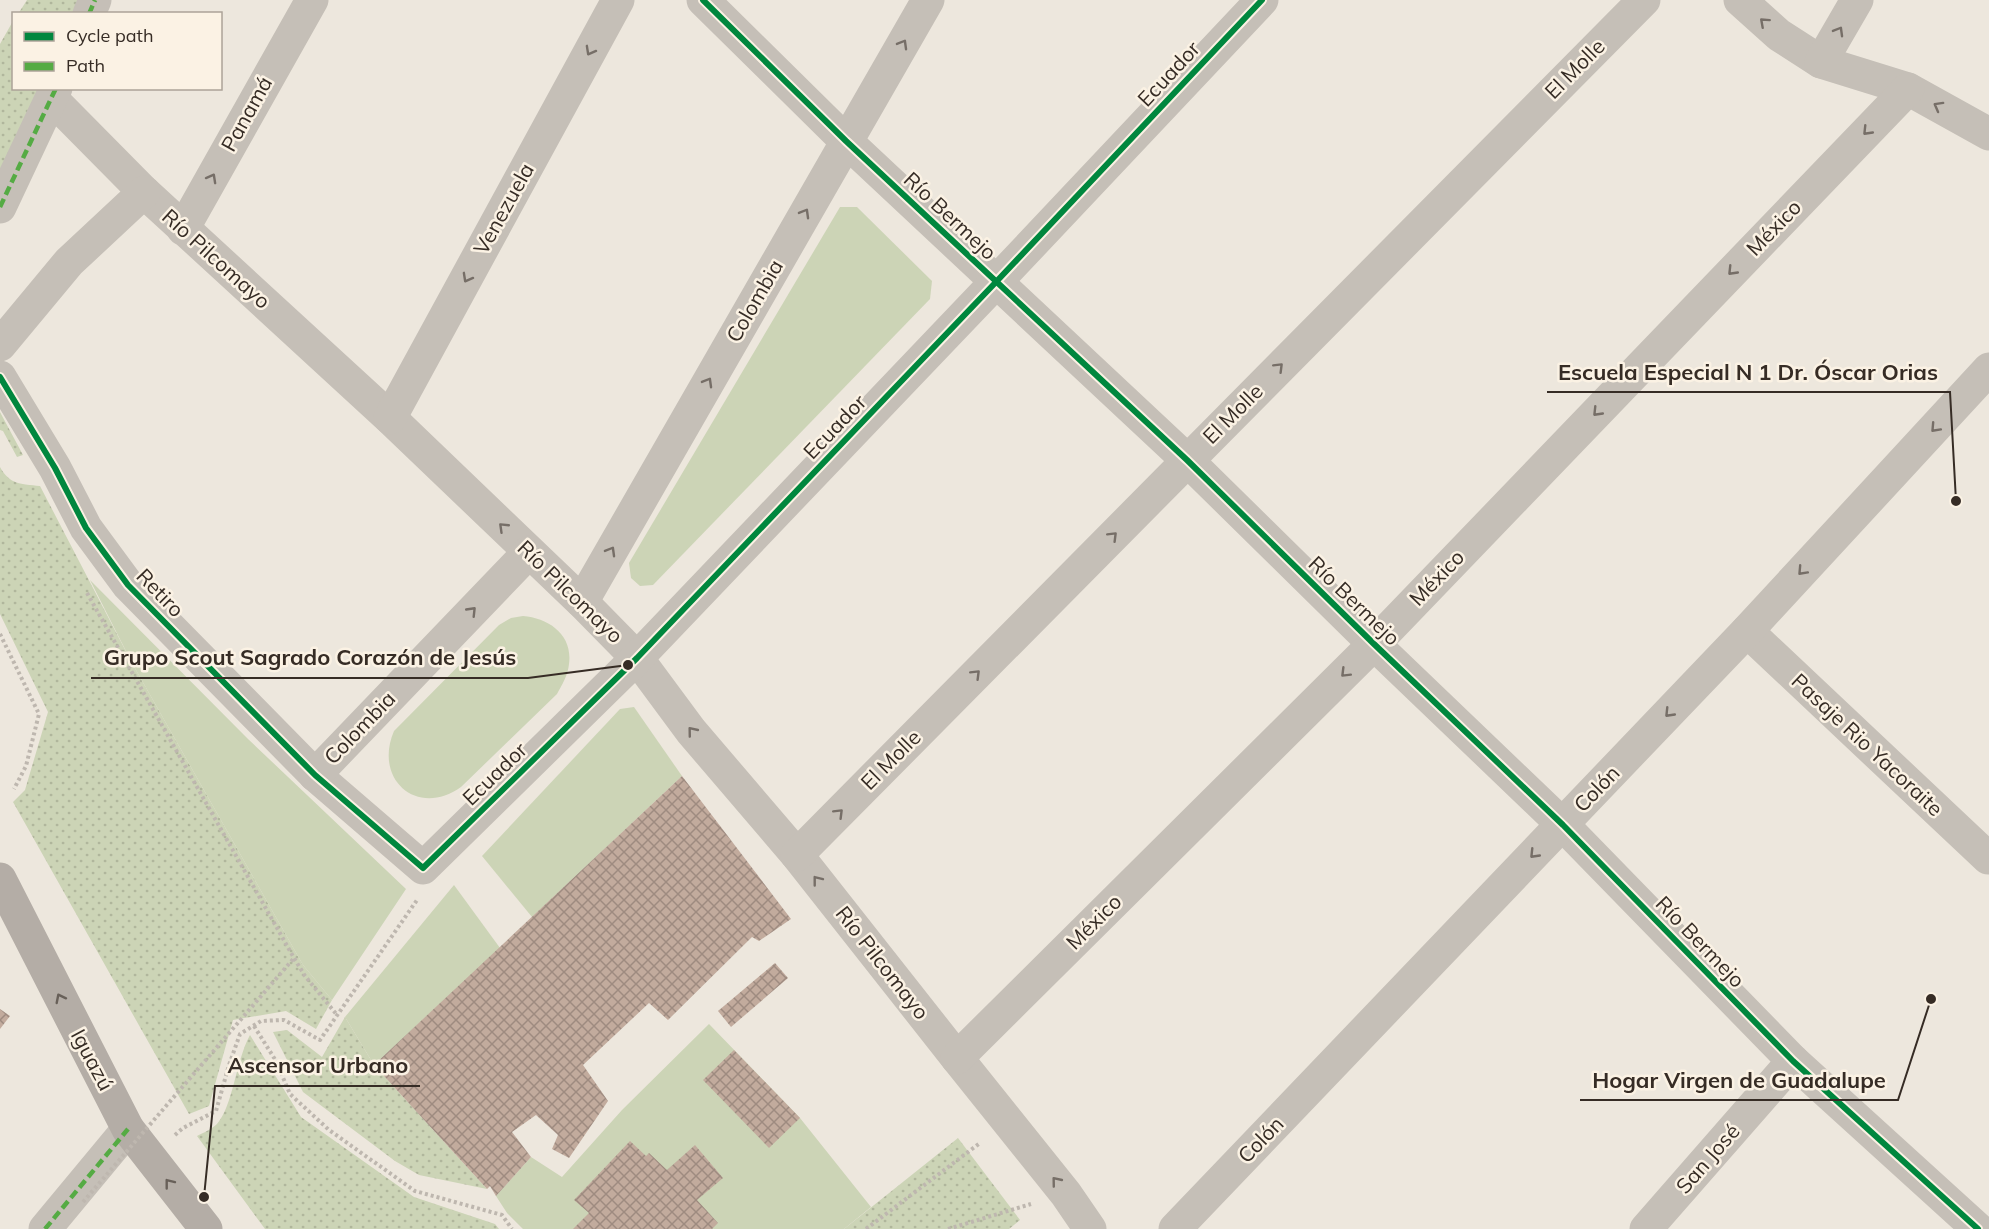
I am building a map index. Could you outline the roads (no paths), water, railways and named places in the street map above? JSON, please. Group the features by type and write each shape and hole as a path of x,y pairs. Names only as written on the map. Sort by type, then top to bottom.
{"main road":[{"name":"Iguazú","path":"0,879 128,1130 206,1229"}],"street":[{"name":"Panamá","path":"183,229 312,0"},
{"name":"Venezuela","path":"390,418 618,0"},
{"name":"Río Bermejo","path":"703,0 846,141 1187,460 1563,825 1793,1062 1978,1229"},
{"name":"Colombia","path":"582,602 928,0"},
{"name":"Ecuador","path":"423,868 637,658 1262,0"},
{"name":"El Molle","path":"797,855 1644,0"},
{"path":"1740,0 1779,35 1821,62 1908,88 1989,134"},
{"path":"1821,62 1857,0"},
{"name":"México","path":"957,1058 1374,644 1908,88"},
{"name":"Río Pilcomayo","path":"54,94 144,192 390,418 582,602 637,658 692,731 797,855 1066,1194 1090,1229"},
{"path":"0,207 54,94"},
{"path":"0,345 69,261 144,192"},
{"name":"Colón","path":"1175,1229 1747,631 1989,369"},
{"name":"Retiro","path":"0,377 55,468 86,528 128,585 315,775 423,868"},
{"name":"Colombia","path":"315,775 529,552"},
{"name":"Pasaje Rio Yacoraite","path":"1747,631 1988,858"},
{"name":"San José","path":"1647,1229 1793,1062"},
{"path":"45,1229 128,1130"}],"place":[{"name":"Escuela Especial N 1 Dr. Óscar Orias","path":"1956,501"},
{"name":"Grupo Scout Sagrado Corazón de Jesús","path":"628,665"},
{"name":"Hogar Virgen de Guadalupe","path":"1931,999"},
{"name":"Ascensor Urbano","path":"204,1197"}]}
